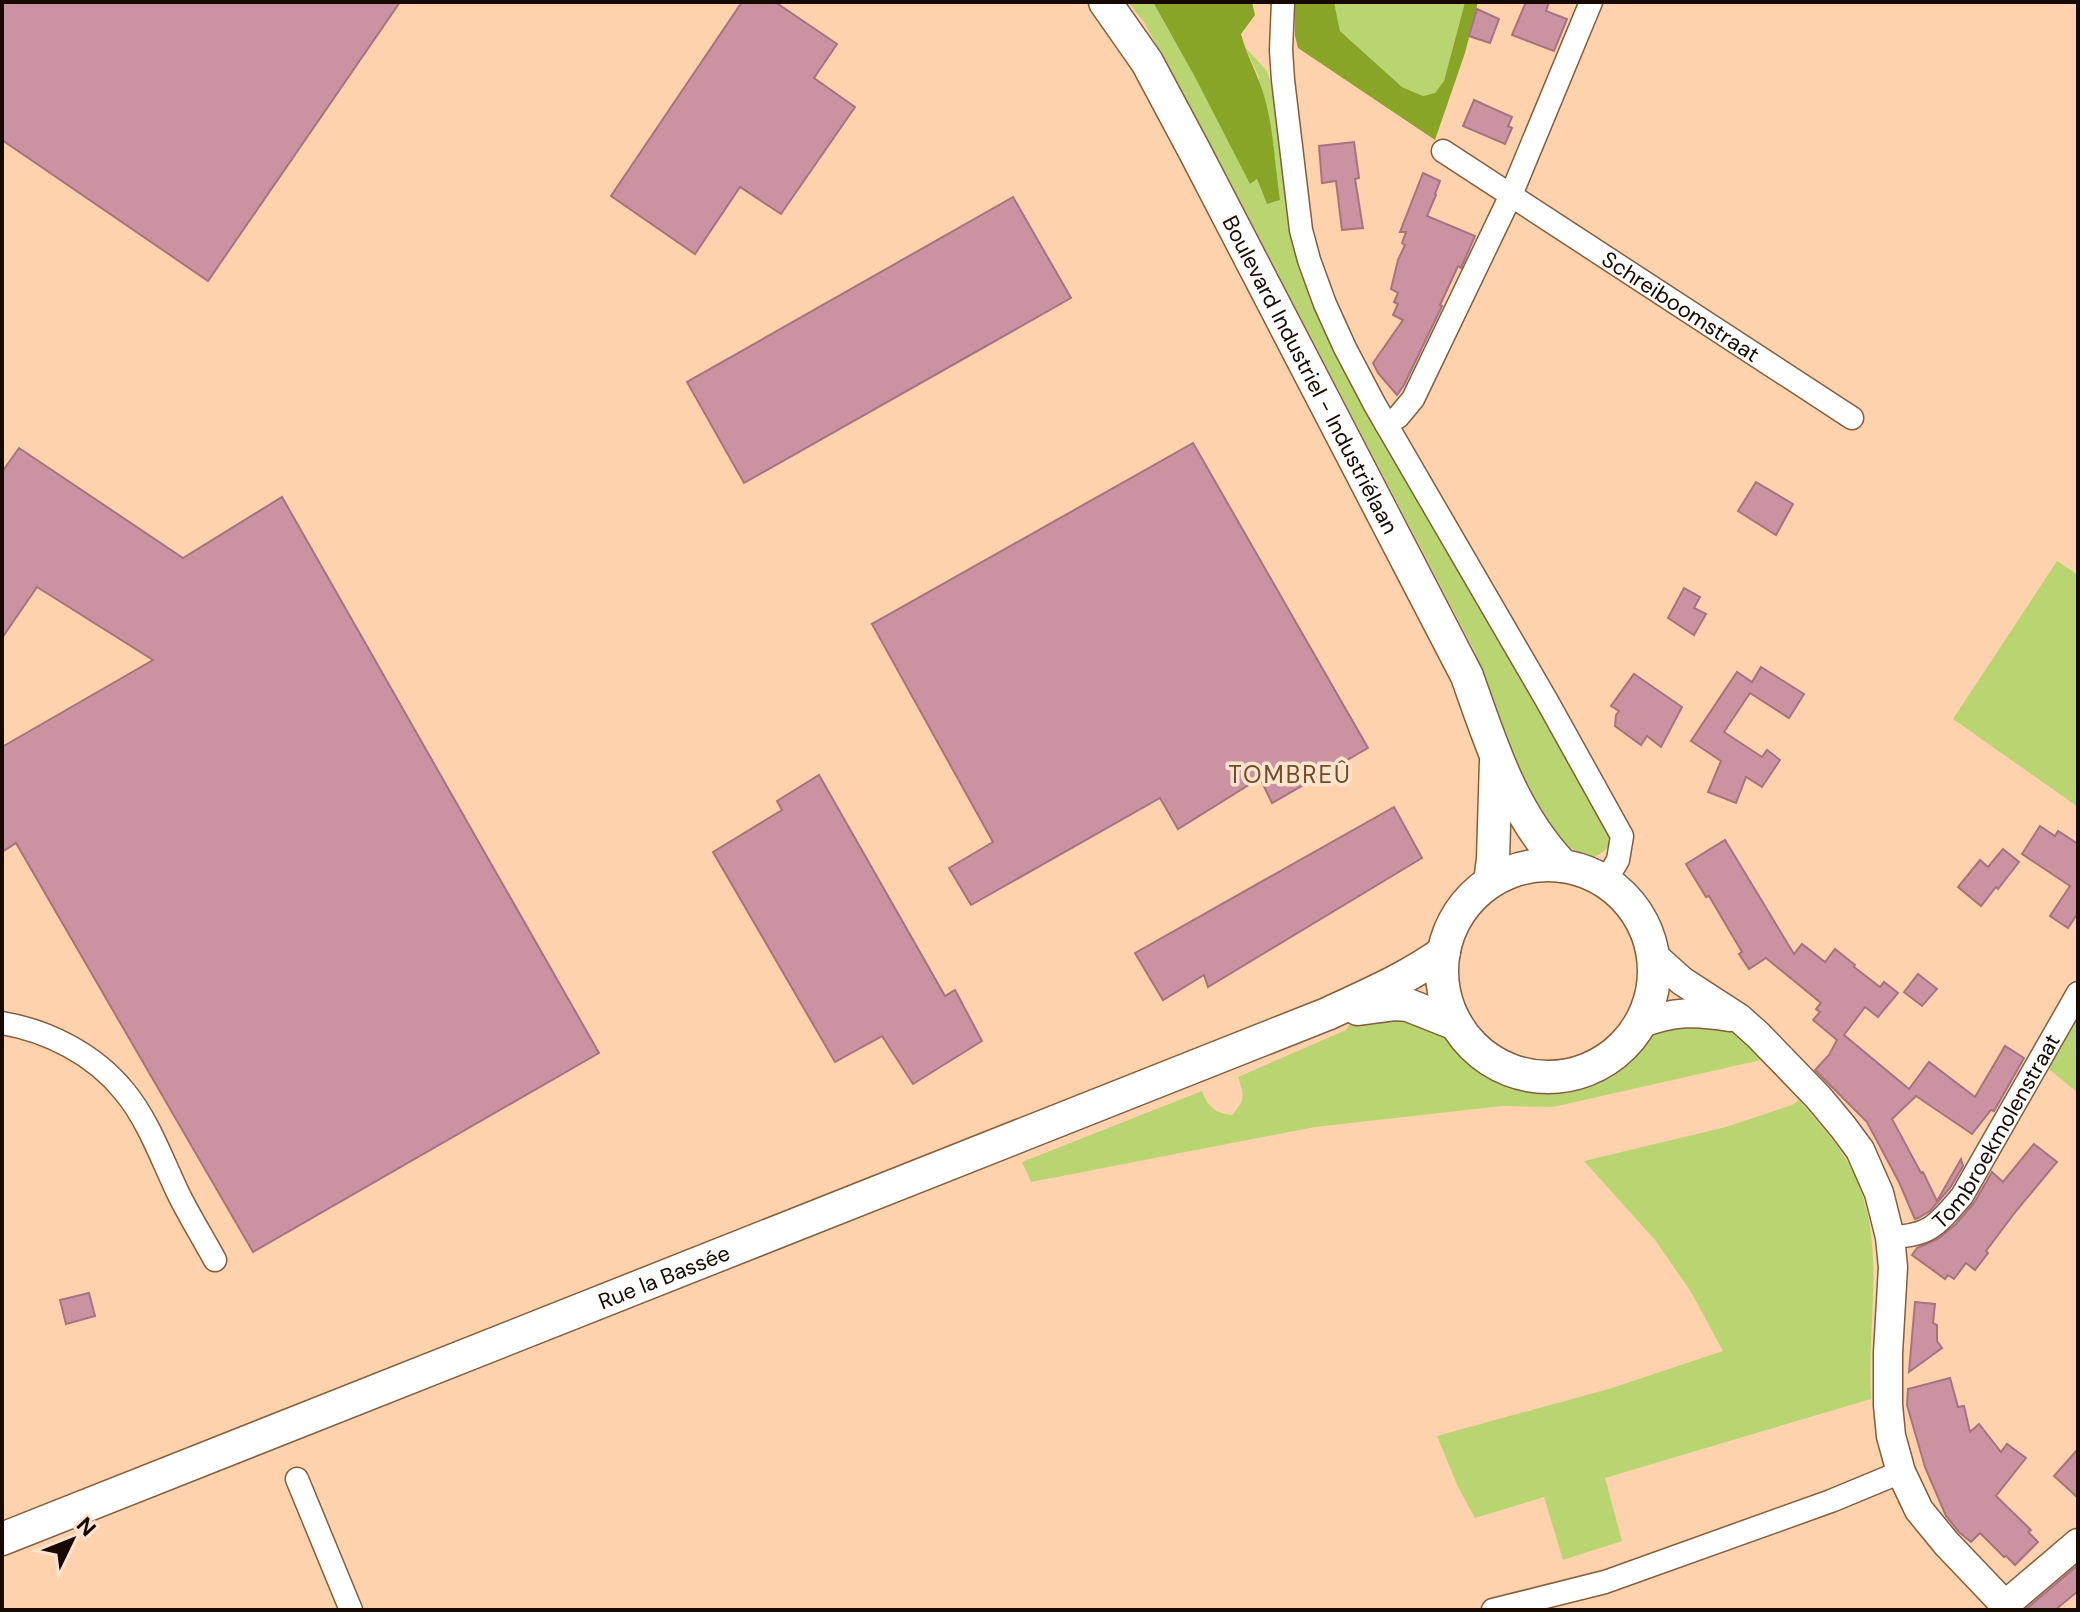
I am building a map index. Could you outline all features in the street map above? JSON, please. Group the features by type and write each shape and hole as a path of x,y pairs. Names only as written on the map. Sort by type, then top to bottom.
{"main road":[{"name":"Boulevard Industriel - Industriélaan","path":"1105,2 1147,62 1188,137 1446,633 1467,676 1496,757 1530,826 1544,847 1563,866"},
{"name":"Boulevard Industriel - Industriélaan","path":"1490,882 1496,757"},
{"path":"1563,866 1605,882 1634,909 1647,932 1653,955 1653,991 1640,1024 1608,1059 1574,1074 1546,1077 1518,1072 1493,1062 1474,1047 1456,1024 1447,1003 1443,985 1444,952 1458,916 1490,882 1517,870 1563,866"},
{"name":"Rue la Bassée","path":"2,1539 1327,1014 1390,985 1444,952"},
{"name":"Rue la Bassée","path":"1327,1014 1396,1004 1408,1005 1456,1024"}],"street":[{"path":"1283,2 1283,80 1301,230 1325,304 1386,424 1622,836 1618,860 1605,882"},
{"path":"1386,424 1398,417 1413,399 1511,195 1591,2"},
{"name":"Schreiboomstraat","path":"1443,151 1852,418"},
{"path":"1653,955 1682,981 1739,1018 1758,1035 1818,1097 1860,1150 1879,1193 1890,1237 1893,1267 1888,1353 1891,1436 1901,1472 1919,1510 2007,1608 2078,1543"},
{"name":"Tombroekmolenstraat","path":"1890,1237 1912,1237 1928,1230 1962,1196 2078,993"},
{"path":"1640,1024 1672,1014 1696,1012 1739,1018"},
{"path":"2,1023 23,1027 65,1044 102,1069 124,1091 140,1115 215,1260"},
{"path":"1493,1610 1605,1582 1831,1501 1901,1472"},
{"path":"297,1479 351,1610"}],"green space":[{"path":"1128,2 1153,2 1257,179 1267,204 1280,200 1258,75 1245,47 1267,71 1296,245 1611,833 1609,845 1598,855 1594,857 1562,844 1509,762 1508,740 1474,650 1226,174 1144,22"},
{"path":"1153,2 1252,2 1255,15 1241,34 1268,111 1280,200 1267,204 1257,179 1250,184"},
{"path":"1295,2 1334,2 1340,31 1402,87 1423,96 1435,93 1444,81 1465,2 1478,2 1465,53 1435,140 1298,48"},
{"path":"1334,2 1465,2 1444,81 1435,94 1423,96 1402,87 1340,31"},
{"path":"2057,561 2078,575 2078,807 1953,719"},
{"path":"2078,1004 2078,1093 2044,1065"},
{"path":"1390,1012 1429,1021 1468,1063 1499,1081 1535,1091 1556,1091 1584,1084 1607,1073 1624,1062 1651,1030 1664,1023 1735,1030 1761,1060 1553,1107 1502,1106 1315,1127 1031,1182 1022,1162 1202,1091 1213,1109 1232,1115 1242,1097 1238,1077 1346,1030 1351,1022"},
{"path":"1799,1100 1834,1141 1863,1195 1873,1252 1871,1399 1605,1478 1622,1541 1563,1560 1544,1497 1475,1518 1437,1436 1612,1388 1723,1351 1691,1292 1655,1240 1584,1161 1726,1127"}],"building":[{"path":"2,2 400,2 208,281 2,140"},
{"path":"742,2 775,2 837,44 814,78 855,107 781,214 740,187 695,254 611,196"},
{"path":"1526,2 1549,2 1546,11 1567,19 1554,51 1512,35"},
{"path":"1477,9 1499,19 1490,43 1469,36"},
{"path":"1474,100 1512,117 1508,126 1512,128 1505,144 1463,126"},
{"path":"1354,142 1359,178 1355,179 1363,228 1342,230 1336,181 1322,183 1319,146"},
{"path":"1423,173 1440,181 1427,216 1475,236 1397,395 1373,363 1403,320 1393,315 1398,304 1394,302 1398,293 1391,289 1405,245 1402,243 1406,232 1400,232"},
{"path":"1013,197 1071,298 744,483 687,382"},
{"path":"1193,443 1368,748 1272,803 1260,778 1178,829 1160,798 971,905 949,868 993,842 872,624"},
{"path":"19,448 183,558 282,497 599,1053 253,1252 16,843 2,852 2,747 153,660 37,587 2,638 2,472"},
{"path":"1756,482 1793,504 1776,535 1738,511"},
{"path":"1684,588 1700,597 1694,608 1706,614 1694,635 1668,618"},
{"path":"1761,667 1804,694 1789,718 1750,693 1724,732 1762,757 1767,750 1780,760 1762,787 1746,777 1736,803 1708,792 1721,761 1691,741 1737,672 1752,682"},
{"path":"1634,674 1682,707 1661,747 1647,736 1641,745 1615,726 1619,711 1611,706"},
{"path":"819,775 945,996 955,990 982,1041 913,1084 882,1036 835,1062 713,852 782,810 777,801"},
{"path":"1394,807 1422,858 1208,987 1204,975 1163,1000 1135,953"},
{"path":"2040,826 2055,836 2058,831 2078,844 2078,913 2068,928 2050,916 2070,886 2022,854"},
{"path":"1725,840 1794,954 1802,944 1825,962 1835,949 1880,987 1884,982 1898,993 1878,1017 1865,1007 1844,1035 1909,1089 1929,1062 1975,1097 2005,1046 2024,1058 1994,1111 1991,1110 1972,1134 1916,1096 1892,1119 1937,1201 1961,1159 1963,1166 1950,1188 1930,1211 1918,1218 1915,1219 1867,1122 1815,1070 1829,1055 1837,1040 1813,1020 1820,1012 1816,1009 1821,1003 1766,958 1749,969 1709,896 1706,897 1686,864"},
{"path":"2003,849 2019,862 1981,906 1958,887 1980,860 1988,867"},
{"path":"1918,974 1937,989 1922,1006 1904,992"},
{"path":"2034,1144 2057,1162 2016,1211 1975,1270 1966,1263 1954,1279 1948,1275 1945,1279 1912,1255 1917,1248 1938,1239 1956,1224 1974,1203 1992,1172 2003,1182"},
{"path":"89,1293 95,1316 66,1324 60,1300"},
{"path":"1915,1302 1935,1304 1933,1323 1937,1325 1937,1341 1942,1348 1909,1372"},
{"path":"1950,1378 1958,1407 1964,1406 1970,1432 1979,1424 2001,1452 2007,1444 2026,1458 1996,1496 2031,1530 2028,1532 2038,1542 2015,1565 1980,1533 1971,1542 1959,1532 1946,1516 1925,1467 1907,1405 1908,1389"},
{"path":"2078,1449 2078,1498 2054,1476"},
{"path":"2078,1565 2078,1591 2055,1610 2025,1610"}],"district":[{"name":"TOMBREÛ","path":"1290,774"}]}
